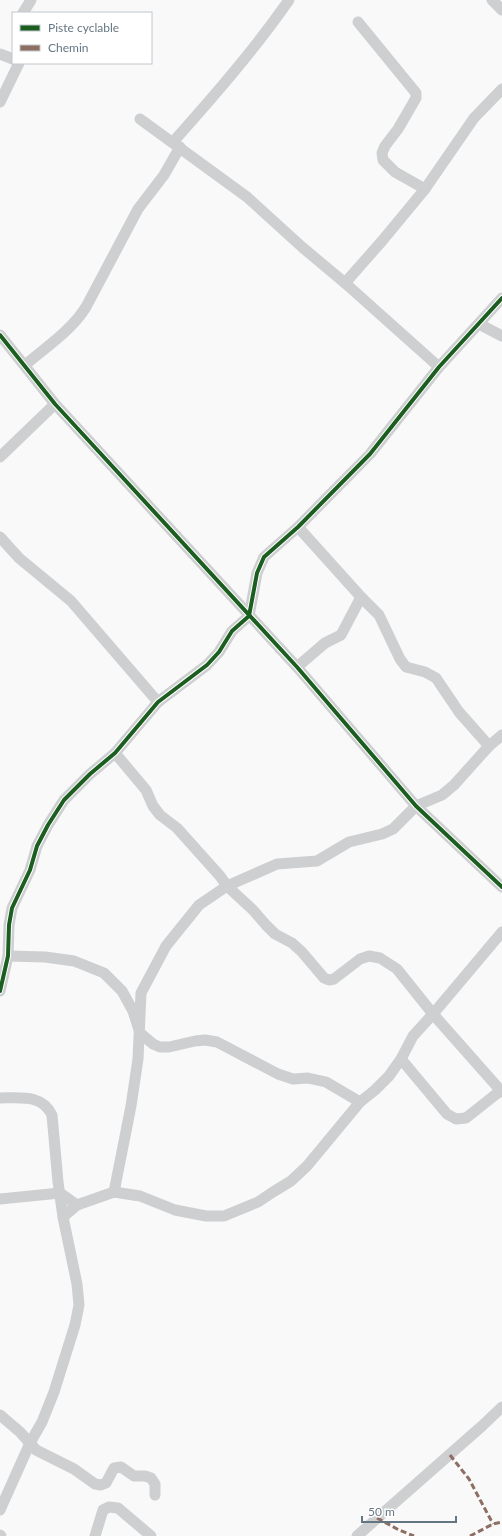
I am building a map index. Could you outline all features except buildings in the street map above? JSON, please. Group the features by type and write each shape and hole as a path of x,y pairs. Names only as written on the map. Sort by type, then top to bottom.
{"street":[{"path":"24,12 31,0"},
{"path":"25,365 71,327 79,318 138,209 164,175 177,145 290,0"},
{"path":"492,0 502,10"},
{"path":"358,22 416,93 416,98 398,129 385,146 382,153 383,160 395,172 425,189"},
{"path":"0,54 12,59"},
{"path":"0,102 19,64"},
{"path":"344,283 382,241 425,189 474,118 502,89"},
{"path":"140,119 247,197 439,367"},
{"path":"0,991 8,956 5,923 30,870 37,846 64,800 90,774 116,753 158,702 207,665 219,652 232,631 249,616 257,573 264,557 298,527 370,454 439,367 502,298"},
{"path":"479,324 502,336"},
{"path":"0,335 55,404 297,667 416,806 502,887"},
{"path":"0,457 55,404"},
{"path":"298,527 361,597 379,614 400,658 406,667 425,672 436,678 459,712 489,746"},
{"path":"0,537 19,558 71,601 158,702"},
{"path":"297,667 325,643 341,634 361,597"},
{"path":"114,1192 131,1106 138,1059 141,992 166,946 199,905 227,886 277,864 317,861 349,842 382,834 393,828 416,806 442,795 454,785 489,746 502,734"},
{"path":"116,753 146,790 153,806 160,815 177,828 220,876 227,886 253,910 275,934 292,943 302,952 324,978 329,980 334,979 360,958 369,956 380,958 397,969 433,1014 501,1092 466,1118 456,1119 447,1114 401,1059"},
{"path":"63,1217 77,1205 114,1192 140,1196 175,1210 193,1214 224,1216 258,1202 291,1181 307,1166 340,1124 360,1102 389,1076 401,1059 412,1036 433,1014 502,932"},
{"path":"8,956 45,957 74,961 104,973 122,991 133,1011 140,1033 153,1044 160,1047 169,1048 205,1040 217,1042 278,1074 293,1079 308,1078 326,1082 360,1102"},
{"path":"0,1098 30,1099 42,1102 48,1107 52,1114 63,1217 77,1284 79,1305 75,1325 54,1392 42,1422 30,1443 0,1510"},
{"path":"0,1199 60,1193 77,1205"},
{"path":"357,1536 461,1446 502,1407"},
{"path":"0,1415 20,1432 36,1450 74,1469 95,1484 101,1485 106,1483 114,1468 121,1467 134,1476 145,1476 151,1478 155,1484 155,1494"},
{"path":"95,1536 103,1510 109,1507 118,1508 151,1536"}],"marked path":[{"path":"450,1455 469,1479 493,1524"},
{"path":"377,1518 414,1536"},
{"path":"470,1536 493,1524 502,1522"}],"cycle path":[{"path":"0,991 8,956 9,925 12,908 30,870 37,846 64,800 90,774 115,753 158,702 207,665 219,652 232,631 249,616 257,573 264,557 298,527 370,454 439,367 502,298"},
{"path":"0,335 55,404 297,667 416,806 502,887"}]}
